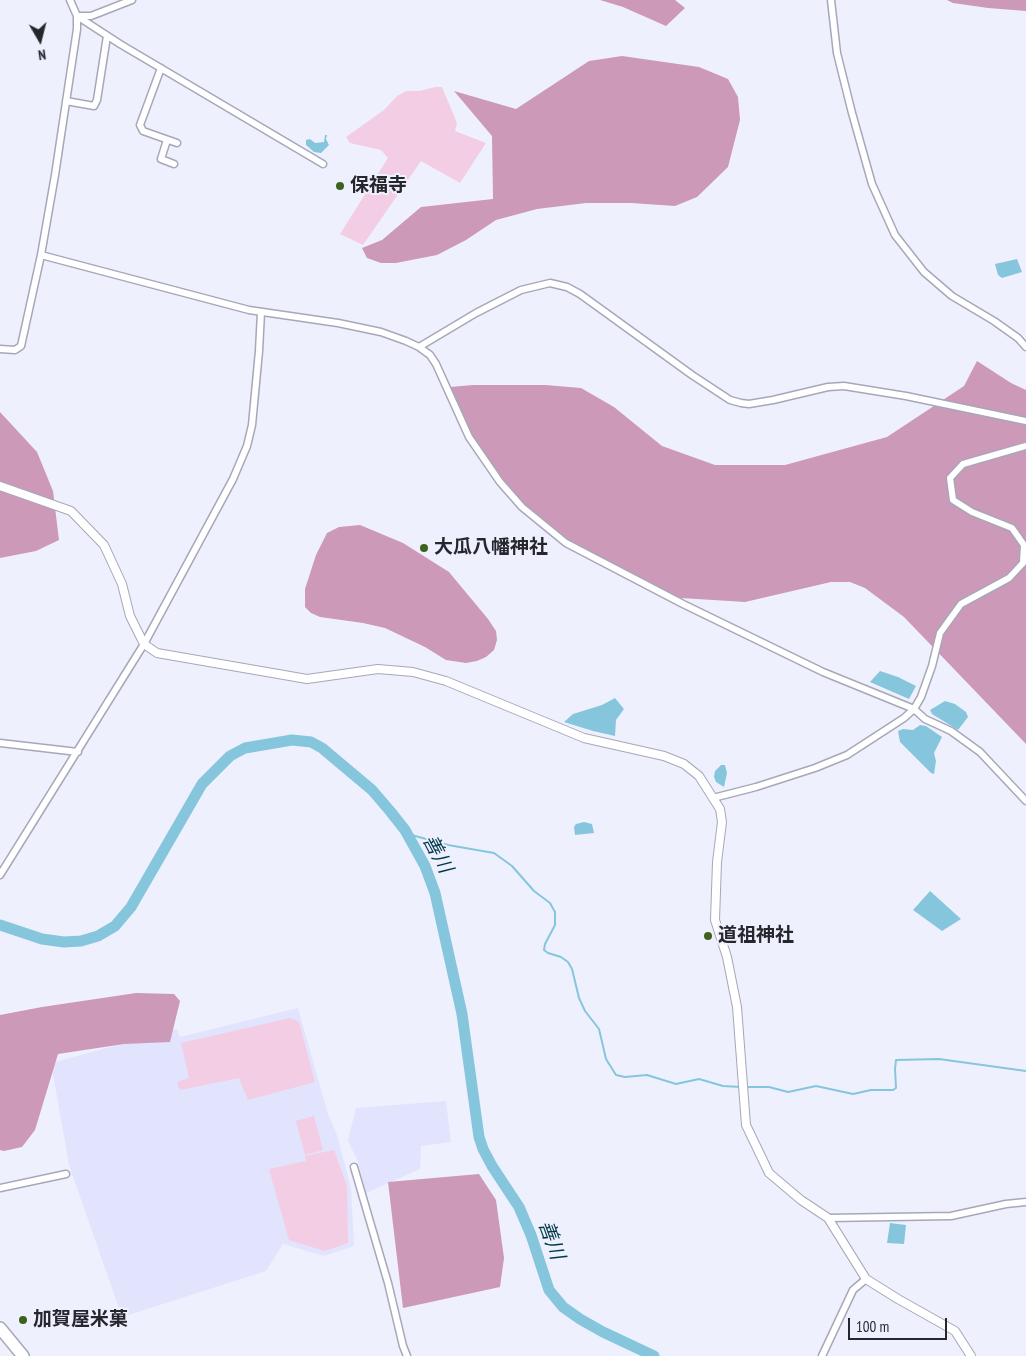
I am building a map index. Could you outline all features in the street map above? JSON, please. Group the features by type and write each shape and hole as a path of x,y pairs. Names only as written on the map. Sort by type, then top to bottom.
{"highway":[{"path":"0,1328 23,1356"}],"street":[{"path":"0,349 15,350 20,346 41,255 77,29 77,16 70,0"},
{"path":"77,16 91,16 132,0"},
{"path":"831,0 837,53 852,113 872,184 895,235 924,272 952,296 994,321 1018,338 1026,347"},
{"path":"77,16 107,36 324,164"},
{"path":"66,102 94,106 97,100 107,36"},
{"path":"161,68 140,126 143,131 177,143"},
{"path":"167,140 160,159 174,164"},
{"path":"41,255 261,312 338,323 382,332 406,340 430,355 436,364 469,436 500,482 522,507 566,543 683,604 823,672 914,709 925,719 951,731 980,752 1026,801"},
{"path":"419,348 476,313 521,290 550,284 566,287 580,294 692,375 730,400 749,404 828,387 844,386 1026,420"},
{"path":"0,875 144,644 233,479 247,446 252,425 260,351 261,312"},
{"path":"713,798 756,787 848,755 904,718 914,709 921,697 932,666 940,632 961,604 1009,578 1023,563 1024,545 1012,528 972,512 953,500 950,478 964,464 1026,446"},
{"path":"0,486 71,511 104,545 122,584 130,616 144,644 157,653 307,679 378,669 413,672 438,679 584,738 664,756 684,764 699,776 720,810 722,822 717,862 715,920 727,957 737,1007 746,1125 769,1173 828,1218 866,1279 956,1331 971,1356"},
{"path":"0,743 78,752"},
{"path":"354,1167 407,1356"},
{"path":"0,1188 66,1174"},
{"path":"828,1218 951,1216 1006,1204 1026,1202"},
{"path":"822,1356 853,1290 866,1279"}],"shaded area":[{"path":"600,0 675,0 685,8 666,26 623,7"},
{"path":"947,0 1026,0 1026,11 988,8 953,3"},
{"path":"622,56 699,67 728,79 738,97 740,120 728,167 697,197 675,206 631,203 586,203 537,209 496,220 466,240 437,255 396,263 381,263 367,258 362,248 382,240 421,207 493,199 492,136 454,91 516,109 589,61"},
{"path":"442,87 457,123 455,131 486,143 460,183 421,161 363,245 340,234 388,158 381,150 350,143 346,137 384,110 397,96 406,91 419,91"},
{"path":"977,361 1011,383 1026,390 1026,744 904,617 865,588 850,582 831,582 745,602 681,598 628,580 549,532 496,483 465,433 450,387 473,385 545,385 581,388 614,407 662,446 715,465 785,465 887,437 964,386"},
{"path":"0,412 37,452 53,491 59,540 36,551 0,558"},
{"path":"360,525 403,543 449,572 496,631 497,640 494,650 486,657 477,661 466,663 446,660 425,647 385,628 320,617 311,613 305,607 305,589 316,555 327,533 339,527"},
{"path":"136,993 174,994 180,1001 170,1042 124,1044 58,1054 35,1130 22,1147 4,1151 0,1150 0,1015"},
{"path":"298,1008 328,1114 337,1135 351,1188 354,1246 324,1256 283,1244 266,1271 122,1317 69,1165 51,1063 177,1029 180,1037"},
{"path":"290,1018 299,1022 315,1082 248,1100 239,1078 180,1090 177,1082 189,1078 181,1043"},
{"path":"446,1101 451,1142 421,1146 420,1169 366,1193 358,1162 348,1140 356,1108"},
{"path":"314,1116 323,1150 305,1155 296,1121"},
{"path":"334,1150 347,1186 348,1243 325,1251 289,1240 269,1169 306,1161 305,1156"},
{"path":"479,1174 496,1200 504,1258 500,1287 403,1308 388,1182"}],"water":[{"path":"325,135 327,135 326,139 329,145 321,153 314,152 306,145 306,140 310,139 315,143 324,142"},
{"path":"1017,259 1022,272 1002,278 998,275 995,264"},
{"path":"880,671 916,686 909,699 870,682"},
{"path":"615,698 624,709 616,720 615,736 564,722 573,714 602,705"},
{"path":"945,701 955,704 966,712 968,717 958,730 932,714 930,710"},
{"path":"920,725 926,726 942,737 934,753 936,761 934,774 900,742 898,731 903,729 913,730"},
{"path":"721,765 725,765 727,773 724,787 716,782 714,777 715,771"},
{"path":"584,822 592,824 594,833 575,835 574,827 576,824"},
{"path":"930,891 961,919 942,931 913,910"},
{"path":"890,1223 906,1225 904,1244 887,1243"}],"waterway":[{"name":"善川","path":"0,925 42,939 64,942 81,941 98,936 115,926 131,907 202,784 230,756 245,748 292,740 311,742 322,748 372,790 405,830 425,866 435,893 462,1014 479,1137 492,1166 519,1207 531,1235 549,1290 563,1307 580,1319 654,1356"},
{"path":"408,834 448,845 494,853 512,866 534,891 550,903 555,912 555,925 545,944 544,950 568,962 572,969 579,998 585,1011 599,1029 606,1059 616,1075 625,1077 647,1075 676,1084 699,1079 723,1086 741,1087"},
{"path":"746,1087 769,1087 788,1092 816,1086 853,1094 871,1090 893,1090 896,1088 896,1060 939,1059 1026,1071"}],"place":[{"name":"保福寺","path":"340,186"},
{"name":"大瓜八幡神社","path":"424,548"},
{"name":"道祖神社","path":"708,936"},
{"name":"加賀屋米菓","path":"23,1320"}]}
